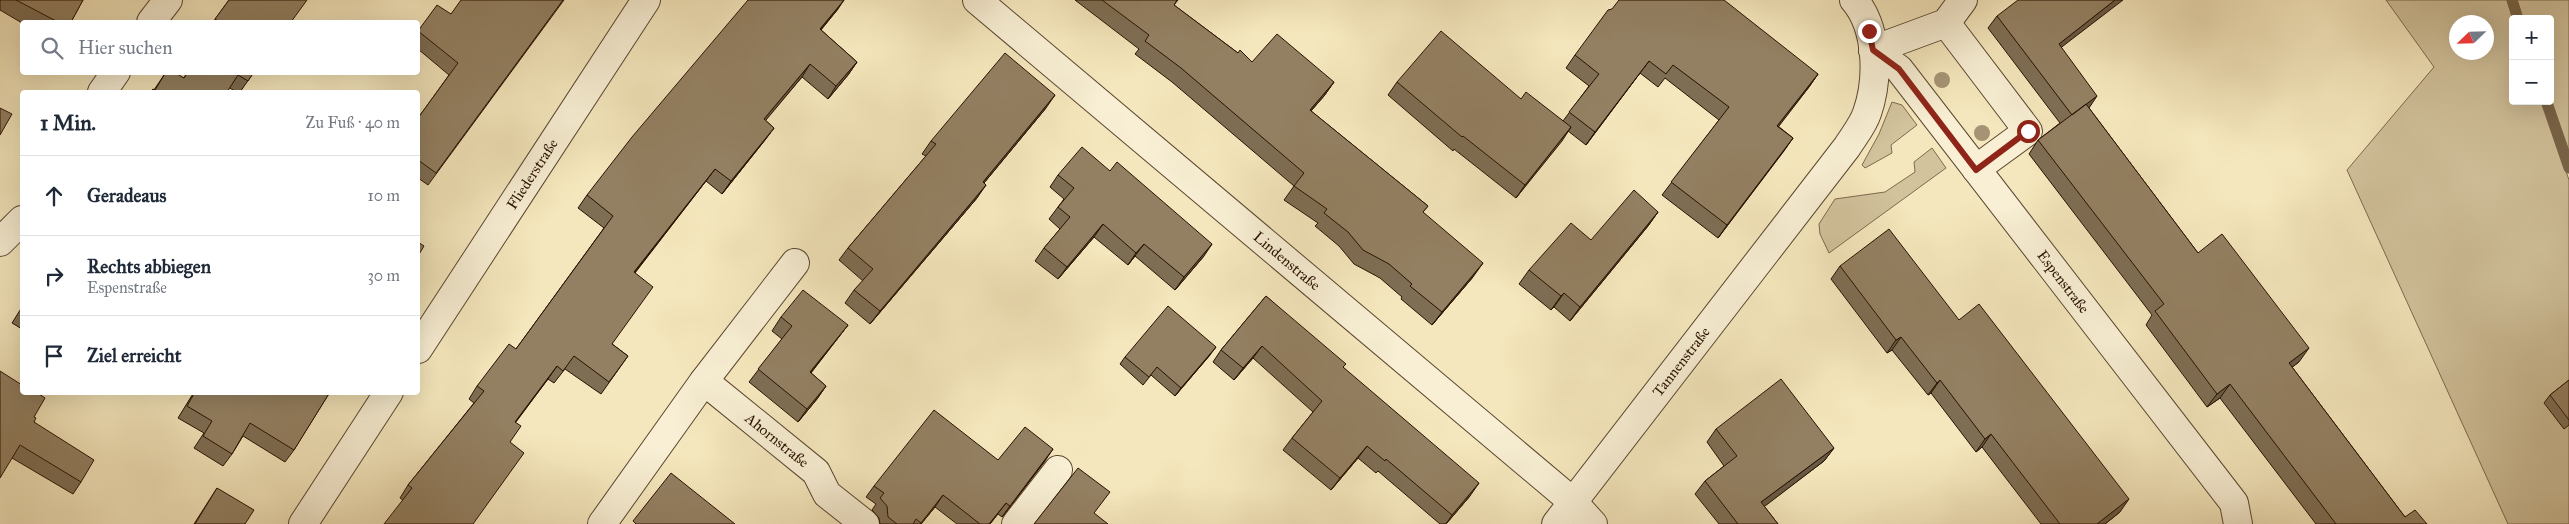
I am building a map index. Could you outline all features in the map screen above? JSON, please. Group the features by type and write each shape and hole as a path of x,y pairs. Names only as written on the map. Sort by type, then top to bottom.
{"street":[{"path":"153,20 168,0"},
{"name":"Fliederstraße","path":"420,345 646,0"},
{"name":"Lindenstraße","path":"977,0 1573,502 1592,524"},
{"path":"1854,0 1869,31 1873,50 1946,23 1963,0"},
{"path":"1946,23 2028,131 1976,170"},
{"name":"Tannenstraße","path":"1556,524 1847,147 1867,114 1874,76 1873,50"},
{"name":"Espenstraße","path":"1873,50 1899,69 2234,503 2238,524"},
{"path":"103,90 114,75"},
{"path":"0,242 20,222"},
{"path":"602,524 704,382 795,263"},
{"name":"Ahornstraße","path":"704,382 816,472 827,494 865,524"},
{"path":"303,524 387,395"},
{"path":"1016,524 1058,470"}],"shaded area":[{"path":"2386,0 2507,0 2513,15 2509,15 2509,105 2543,105 2569,180 2569,524 2508,524 2347,170 2434,67"},
{"path":"2517,0 2569,0 2569,151 2553,105 2554,15 2522,15"},
{"path":"1892,102 1902,105 1917,125 1891,145 1892,153 1865,168 1862,165 1879,134"},
{"path":"1932,148 1946,168 1829,253 1820,234 1819,224 1835,199 1885,192 1915,172 1914,162"}],"building":[{"path":"16,0 83,0 72,20 54,20"},
{"path":"229,0 307,0 292,20 215,19"},
{"path":"461,0 563,0 436,173 420,161 420,115 458,63 420,33 420,28 437,5 451,14"},
{"path":"748,0 844,0 820,29 857,62 836,86 810,64 764,119 774,128 731,181 715,169 634,272 653,287 612,344 628,356 609,382 574,356 563,371 557,366 515,422 521,426 510,442 524,453 473,524 384,524 412,488 408,485 484,391 477,386 509,344 516,349 613,216 587,195 632,137"},
{"path":"1102,0 1177,0 1174,5 1238,53 1240,50 1252,62 1277,34 1334,82 1310,110 1428,206 1423,212 1483,263 1442,312 1410,286 1412,284 1389,264 1363,250 1348,232 1324,213 1327,209 1294,186 1304,173 1181,68 1145,41 1149,35"},
{"path":"1619,0 1724,0 1818,74 1777,126 1793,138 1727,225 1671,182 1729,107 1673,65 1666,74 1649,61 1595,132 1569,112 1599,74 1575,55 1608,10 1612,9"},
{"path":"2018,0 2115,0 2059,44 2097,96 2072,115 1997,16"},
{"path":"1441,31 1521,99 1526,92 1571,127 1525,185 1462,137 1397,82"},
{"path":"1005,53 1055,95 983,182 986,185 880,311 854,290 873,269 848,248 936,144 931,141"},
{"path":"164,75 179,75 184,78 186,75 238,75 228,90 155,90"},
{"path":"238,75 252,75 248,81"},
{"path":"2086,104 2198,253 2222,234 2309,348 2289,363 2405,517 2415,510 2427,524 2336,524 2230,384 2217,394 2155,311 2164,304 2038,140"},
{"path":"0,108 12,114 0,135"},
{"path":"1082,147 1110,171 1117,162 1212,244 1184,277 1144,244 1136,253 1103,224 1067,267 1044,248 1070,217 1058,207 1074,188 1058,175"},
{"path":"1634,190 1658,212 1580,307 1564,293 1561,296 1529,270 1571,223 1591,240"},
{"path":"1889,229 1959,320 1979,304 2129,499 2097,524 2060,524 1991,434 1985,439 1940,380 1937,383 1901,337 1896,340 1840,266"},
{"path":"420,243 424,246 420,253"},
{"path":"803,290 848,325 810,372 826,386 807,409 758,369 792,326 781,317"},
{"path":"1266,296 1346,364 1343,367 1479,483 1452,515 1386,459 1385,461 1367,446 1340,478 1292,438 1322,401 1262,346 1243,368 1221,350"},
{"path":"1168,306 1216,347 1181,388 1157,367 1149,377 1125,357"},
{"path":"0,371 20,384 20,395 40,395 45,398 34,417 36,418 34,422 94,460 81,482 20,445 0,478"},
{"path":"1781,379 1834,448 1761,502 1778,524 1738,524 1705,481 1737,456 1716,429"},
{"path":"2569,380 2569,420 2550,395"},
{"path":"193,395 328,395 294,450 250,423 232,454 203,436 212,421 187,406"},
{"path":"934,410 998,460 1025,427 1053,449 1010,506 1006,503 989,524 980,524 943,495 921,523 916,519 913,524 897,524 888,517 887,506 880,498 884,493 874,486"},
{"path":"1078,468 1110,492 1094,513 1108,524 1034,524"},
{"path":"671,473 735,524 636,524 633,521"},
{"path":"217,488 254,510 245,524 195,524"}],"waterway":[{"path":"2512,0 2517,15"},
{"path":"2547,105 2569,168"}],"route":[{"path":"1869,31 1873,50 1899,69 1976,170 2028,131"}]}
